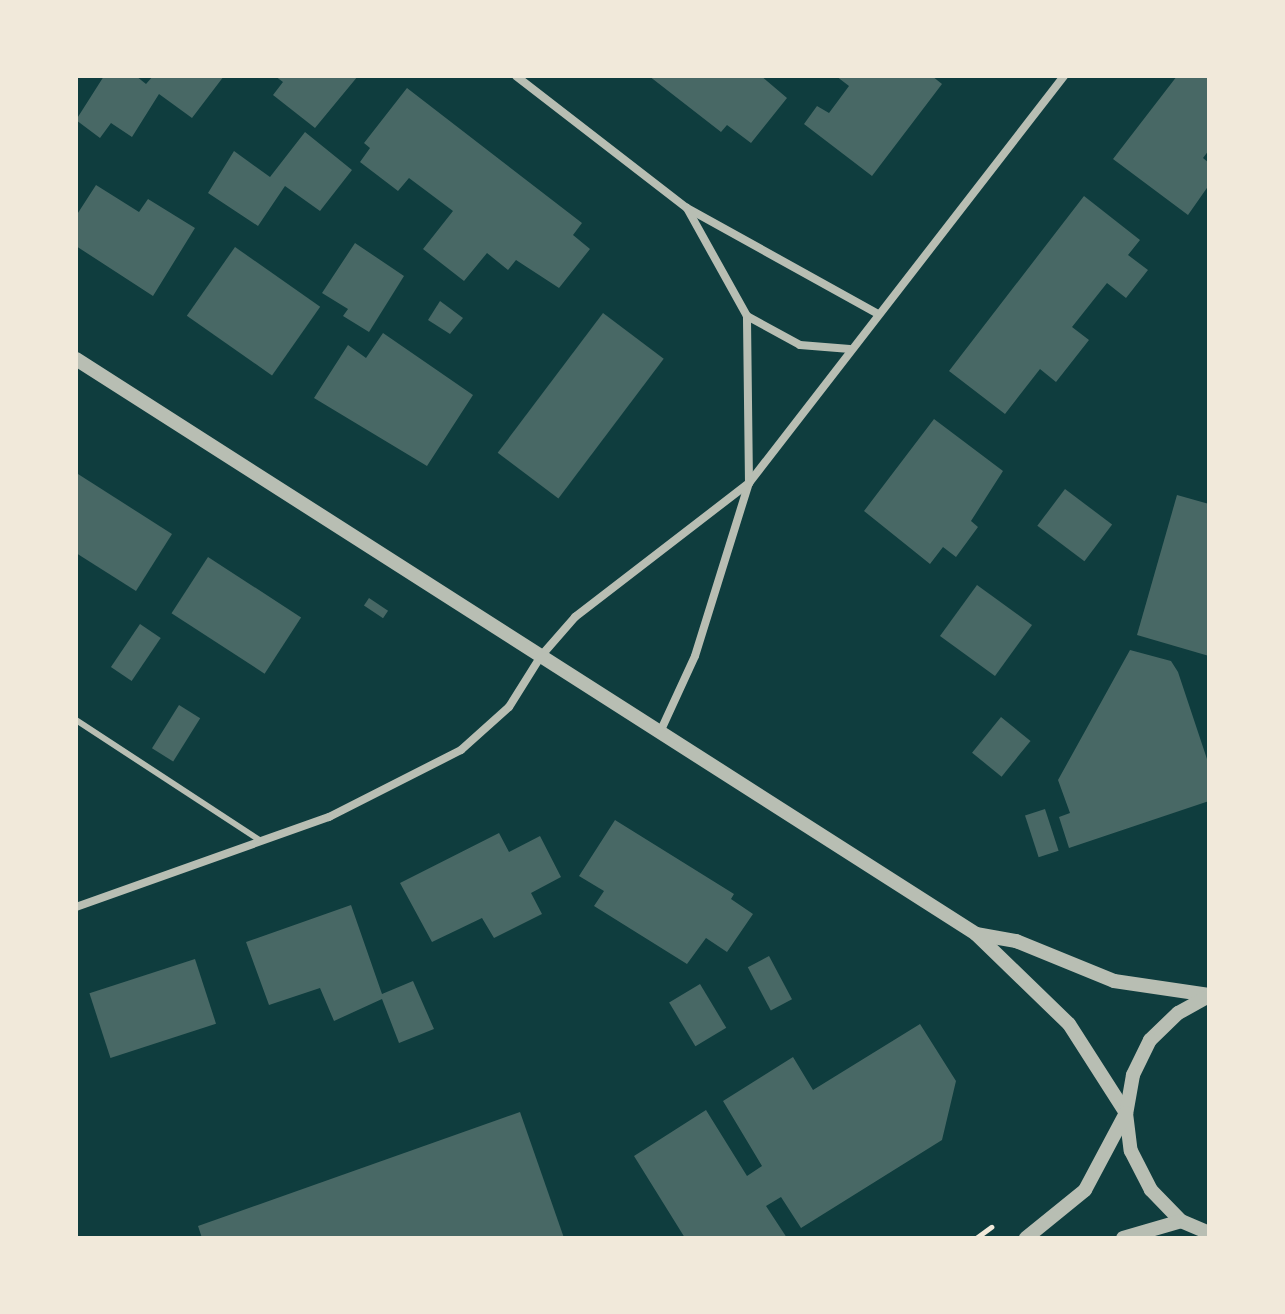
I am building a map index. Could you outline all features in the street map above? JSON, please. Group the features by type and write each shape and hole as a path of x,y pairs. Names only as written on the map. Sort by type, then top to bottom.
{"street":[{"path":"516,76 687,208 878,314"},
{"path":"76,907 264,843 392,788 461,750 509,707 541,656 575,617 749,483 1064,76"},
{"path":"661,730 695,656 749,483 747,316 687,208"},
{"path":"747,316 800,345 850,349"},
{"path":"76,359 976,934 1069,1024 1126,1113 1131,1151 1151,1190 1181,1221 1209,1233"},
{"path":"976,934 1016,941 1114,981 1209,995"},
{"path":"1026,1238 1085,1190 1126,1113 1133,1075 1150,1040 1178,1013 1209,995"},
{"path":"1123,1238 1181,1221"}],"lane":[{"path":"76,720 264,843"}],"building":[{"path":"104,76 136,76 146,84 153,76 224,76 192,118 159,94 132,137 111,123 100,138 76,120"},
{"path":"275,76 358,76 315,128 273,95 283,82"},
{"path":"649,76 761,76 787,98 751,143 727,125 721,132"},
{"path":"836,76 932,76 942,84 872,176 804,124 817,106 829,113 849,86"},
{"path":"1177,76 1209,76 1209,150 1203,158 1209,163 1209,185 1188,215 1113,159"},
{"path":"407,88 582,223 573,235 590,249 559,288 516,260 508,270 487,253 464,281 423,249 453,211 409,178 398,191 360,162 370,148 364,143"},
{"path":"305,132 352,170 320,211 285,186 258,226 208,193 234,151 270,177"},
{"path":"96,185 139,212 148,199 195,228 153,296 76,246 76,216"},
{"path":"1084,196 1140,240 1128,255 1148,270 1126,298 1107,283 1072,327 1089,340 1056,382 1040,369 1005,414 949,371"},
{"path":"355,243 404,276 369,332 343,316 348,309 322,293"},
{"path":"235,247 320,307 272,375 187,316"},
{"path":"440,301 463,318 450,334 428,320"},
{"path":"603,313 664,359 558,498 498,453"},
{"path":"383,333 473,395 427,466 314,398 348,345 366,358"},
{"path":"934,419 1003,471 971,521 978,527 956,557 943,547 930,564 864,511"},
{"path":"78,474 172,534 136,591 76,553"},
{"path":"1065,489 1112,525 1084,561 1037,526"},
{"path":"1177,495 1209,504 1209,656 1137,635"},
{"path":"208,557 301,617 265,674 172,613"},
{"path":"977,585 1032,625 995,676 940,636"},
{"path":"369,598 388,611 383,618 364,605"},
{"path":"140,624 161,638 132,681 111,667"},
{"path":"1130,650 1171,661 1178,672 1209,765 1209,801 1069,848 1059,817 1070,813 1058,780"},
{"path":"179,705 200,718 173,761 152,748"},
{"path":"1001,717 1031,741 1002,777 972,753"},
{"path":"1045,809 1059,851 1039,857 1025,815"},
{"path":"615,820 734,894 731,899 753,914 727,952 706,938 687,964 594,906 604,891 579,876"},
{"path":"499,833 509,852 540,836 561,877 531,893 542,914 494,938 482,918 432,942 400,883"},
{"path":"351,905 382,994 413,981 434,1029 399,1043 382,999 334,1021 320,988 269,1005 246,942"},
{"path":"769,956 792,999 771,1011 748,967"},
{"path":"195,959 216,1024 110,1058 89,993"},
{"path":"700,984 726,1028 695,1046 669,1003"},
{"path":"920,1024 956,1081 942,1140 801,1228 781,1197 766,1206 787,1238 685,1238 634,1156 706,1110 747,1176 762,1166 723,1101 793,1057 813,1090"},
{"path":"520,1112 564,1238 202,1238 198,1226"}]}
